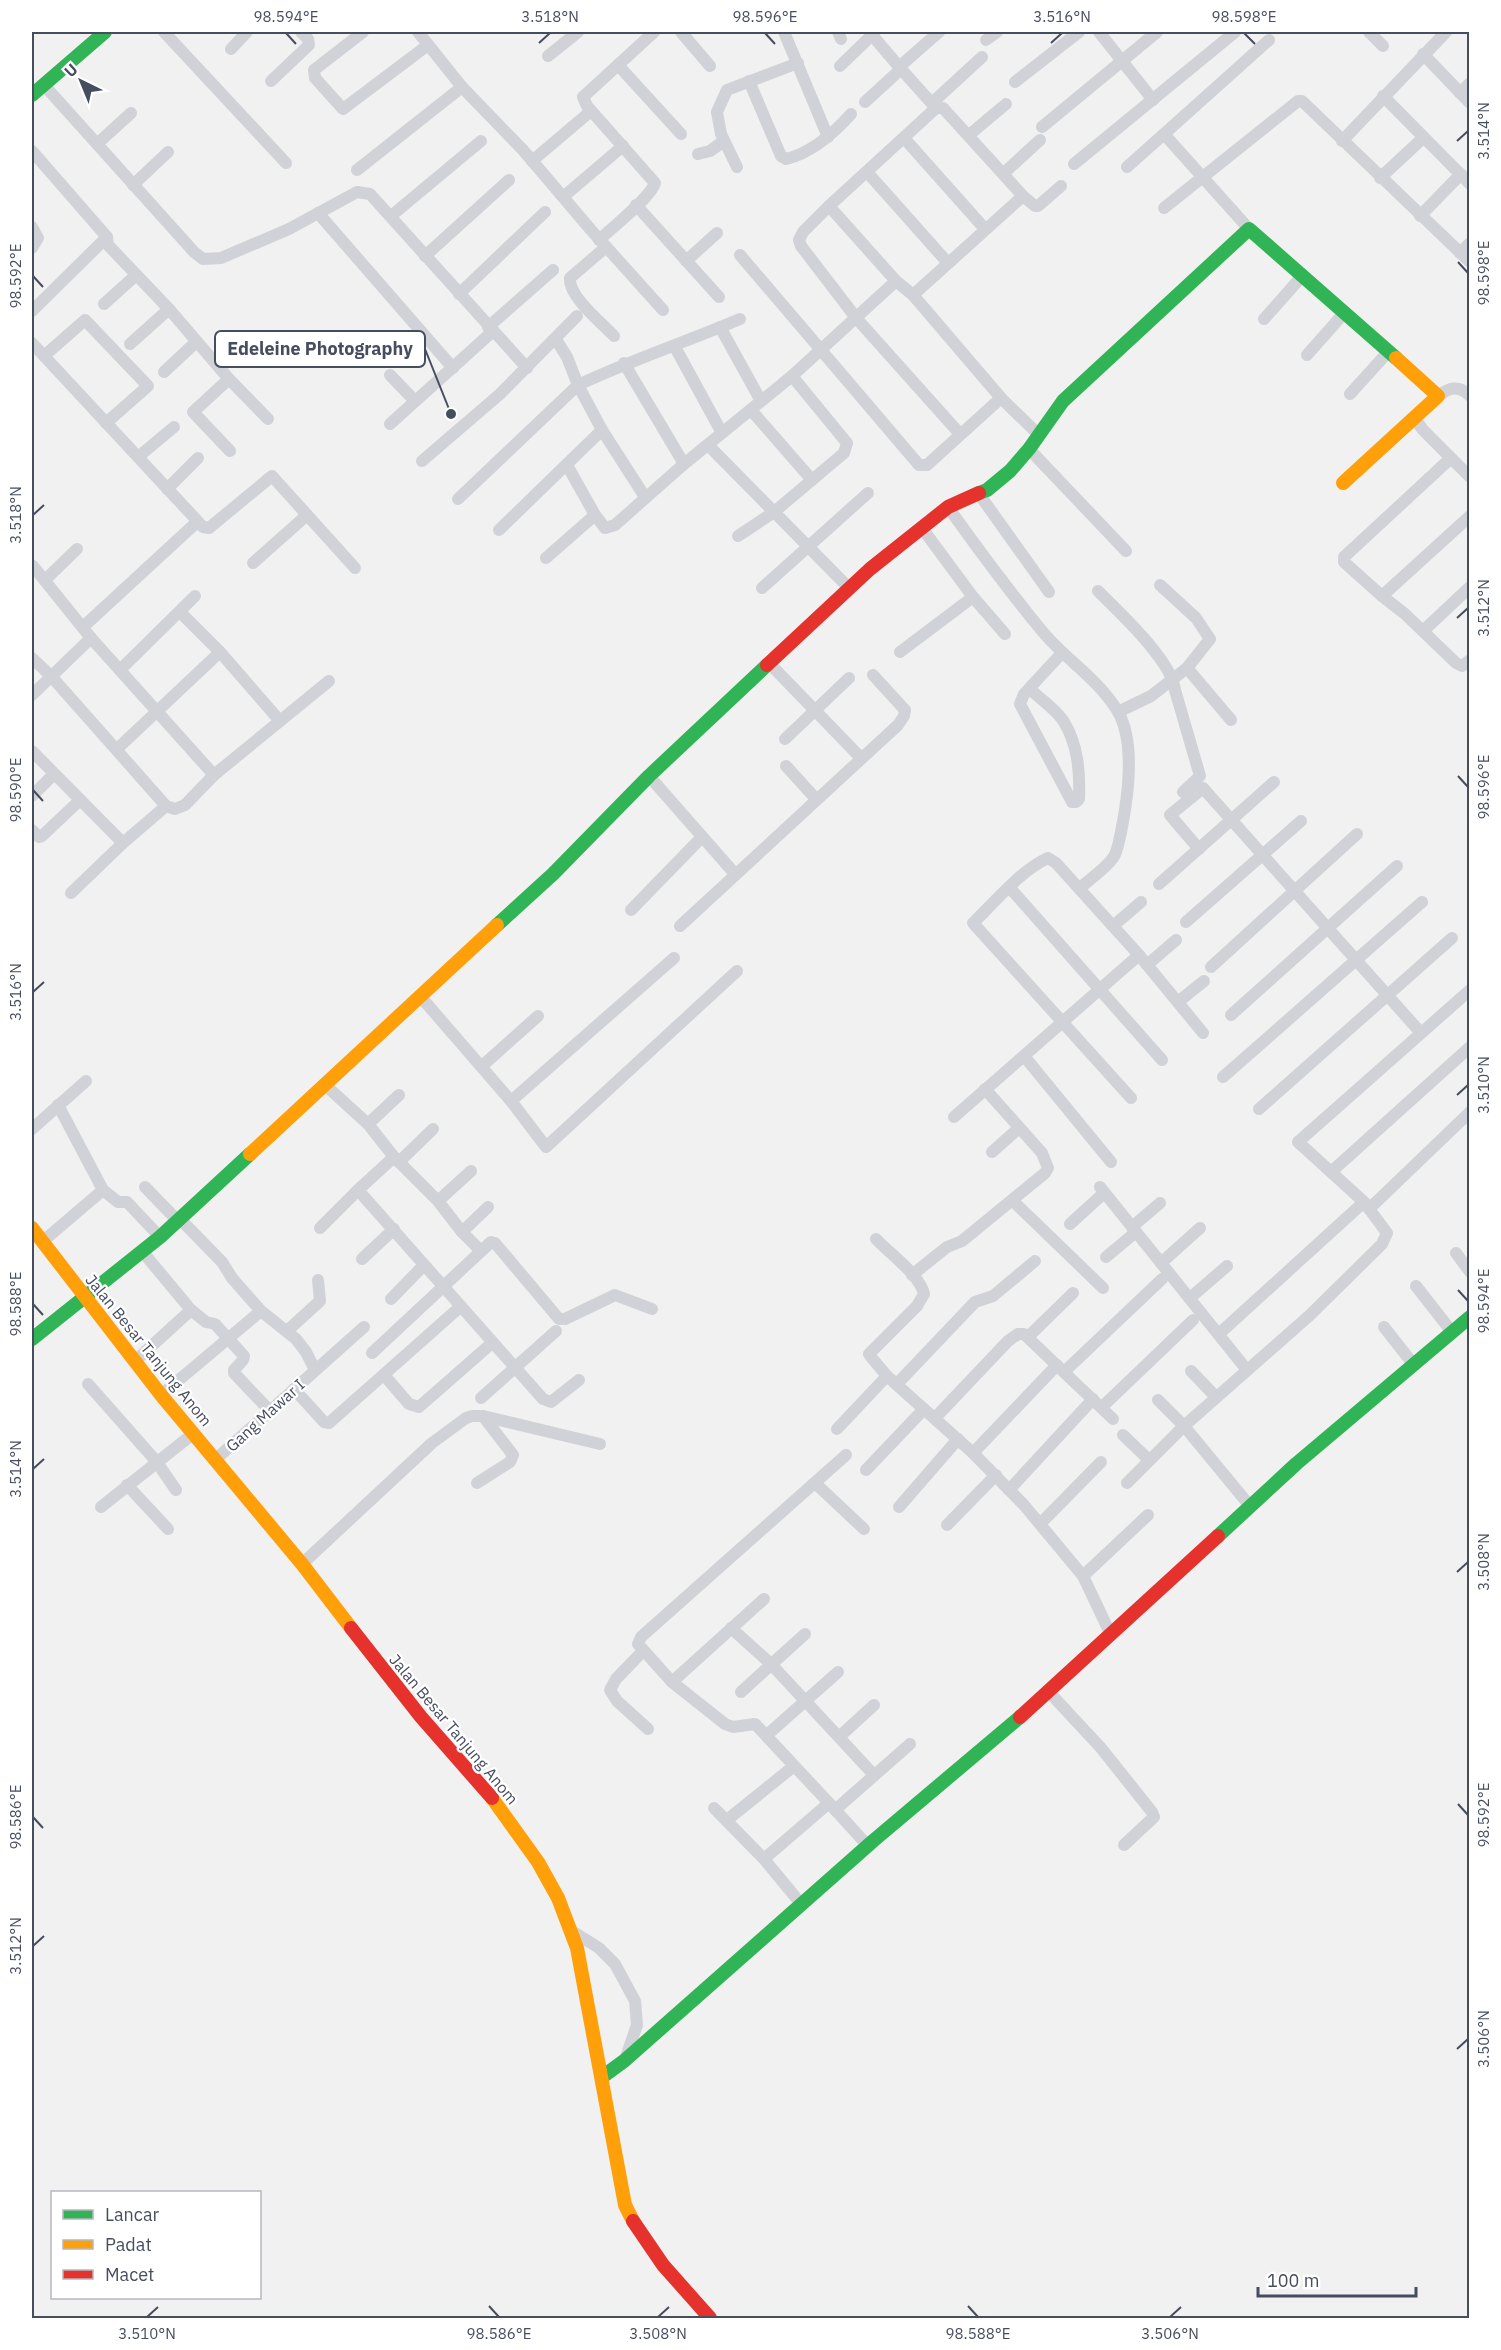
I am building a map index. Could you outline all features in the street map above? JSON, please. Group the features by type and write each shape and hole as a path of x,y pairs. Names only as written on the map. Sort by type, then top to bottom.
{"street":[{"path":"32,95 105,32"},
{"path":"164,32 286,164"},
{"path":"231,49 247,32"},
{"path":"271,81 309,45 308,39 301,32"},
{"path":"363,32 314,70 315,78 343,109 428,45"},
{"path":"418,32 462,87 532,161 663,310"},
{"path":"548,56 579,32"},
{"path":"614,336 576,296 569,284 570,278 654,187 655,183 591,111 583,97 654,32"},
{"path":"681,32 710,66"},
{"path":"784,32 828,137"},
{"path":"865,102 939,32"},
{"path":"986,40 997,32"},
{"path":"1015,82 1079,32"},
{"path":"1099,32 1153,100"},
{"path":"1042,127 1157,32"},
{"path":"1074,164 1234,32"},
{"path":"1369,32 1383,46"},
{"path":"1342,141 1446,32"},
{"path":"840,66 873,33 934,106 944,108 1023,196 1035,206 1038,206 1061,186"},
{"path":"1126,167 1269,40"},
{"path":"1423,54 1470,103"},
{"path":"960,434 857,319 801,246 799,240 829,207 904,138 982,57"},
{"path":"737,166 721,134 717,112 728,90 798,63"},
{"path":"618,65 681,134"},
{"path":"749,81 781,156 786,159 798,156 828,137 851,114"},
{"path":"1460,93 1470,83"},
{"path":"44,85 194,252 203,259 221,258 291,228 357,192 370,194 527,368"},
{"path":"357,170 462,87"},
{"path":"1383,96 1465,179 1420,216"},
{"path":"1164,208 1298,100 1302,101 1470,262"},
{"path":"969,135 1006,104"},
{"path":"532,161 591,111"},
{"path":"97,144 131,113"},
{"path":"1164,134 1249,229 1438,396"},
{"path":"904,138 985,229"},
{"path":"1380,178 1423,138"},
{"path":"1004,173 1040,140"},
{"path":"390,216 481,141"},
{"path":"698,154 710,151 724,141"},
{"path":"563,197 623,146"},
{"path":"32,151 107,237 108,245 135,276 169,309 229,379 268,419"},
{"path":"133,185 168,152"},
{"path":"867,172 948,263"},
{"path":"425,256 509,180"},
{"path":"914,295 1023,196"},
{"path":"636,205 719,297"},
{"path":"829,207 896,281 914,295 1001,398 1038,434"},
{"path":"459,294 545,212"},
{"path":"318,213 453,368"},
{"path":"32,227 38,238 32,248"},
{"path":"32,1339 160,1237 553,874 649,776 849,588 948,507 979,494 1004,477 1029,449 1063,401 1249,229"},
{"path":"686,261 717,233"},
{"path":"32,311 107,237"},
{"path":"1460,253 1470,243"},
{"path":"740,255 919,465 927,465 1001,398"},
{"path":"390,424 453,368 490,329 553,270"},
{"path":"1263,319 1303,275"},
{"path":"104,304 135,276"},
{"path":"567,465 595,515 605,528 615,525 684,464 709,446 792,376 896,281"},
{"path":"130,344 169,309"},
{"path":"1307,356 1345,312"},
{"path":"422,461 500,394 577,316"},
{"path":"458,499 578,385 624,363 675,347 740,319"},
{"path":"44,356 85,320 148,386 106,423"},
{"path":"720,327 761,401"},
{"path":"553,341 557,341 567,357 578,385 602,430 645,497"},
{"path":"164,372 196,342"},
{"path":"32,343 206,529 272,476 356,568"},
{"path":"675,347 723,433"},
{"path":"1350,394 1388,352"},
{"path":"624,363 684,464"},
{"path":"390,375 415,401"},
{"path":"738,536 774,512 844,453 847,442 792,376"},
{"path":"229,379 193,414 230,451"},
{"path":"1343,483 1449,388 1454,387 1470,396"},
{"path":"751,410 812,480"},
{"path":"1414,417 1423,430 1470,477"},
{"path":"138,457 174,427"},
{"path":"499,530 602,430"},
{"path":"709,446 849,588"},
{"path":"1029,449 1126,551"},
{"path":"167,489 198,458"},
{"path":"1451,458 1344,557 1344,562 1459,665 1470,660"},
{"path":"762,588 868,493"},
{"path":"979,494 1049,592"},
{"path":"948,507 1014,597 1061,654 1092,679 1118,712 1127,744 1128,763 1127,803 1119,842 1114,857 1080,888"},
{"path":"253,563 307,515"},
{"path":"546,558 595,515"},
{"path":"1382,596 1470,516"},
{"path":"83,627 198,522"},
{"path":"922,528 973,597 1005,634"},
{"path":"45,580 78,549"},
{"path":"33,566 91,638 214,776"},
{"path":"1118,712 1151,696 1187,668 1210,639 1196,618 1160,585"},
{"path":"1423,631 1470,587"},
{"path":"1098,591 1135,627 1174,678 1175,690 1200,776 1182,792"},
{"path":"121,669 195,596"},
{"path":"900,652 973,597"},
{"path":"180,612 220,652 280,722"},
{"path":"32,695 91,638"},
{"path":"117,749 159,712 220,652"},
{"path":"1030,689 1063,720 1075,748 1080,772 1079,799 1076,802 1072,802 1020,704 1021,698 1061,654"},
{"path":"32,658 51,676 166,806 175,809 185,805 214,776 329,681"},
{"path":"770,664 861,758"},
{"path":"1187,668 1231,720"},
{"path":"680,926 904,716 905,710 873,675"},
{"path":"785,739 849,678"},
{"path":"32,750 123,843"},
{"path":"786,766 816,799"},
{"path":"32,796 54,774"},
{"path":"649,776 735,874"},
{"path":"1159,884 1274,782"},
{"path":"1199,849 1170,815 1203,788 1420,1033"},
{"path":"32,830 39,837 42,836 80,800"},
{"path":"71,893 166,806"},
{"path":"1186,922 1301,821"},
{"path":"1211,967 1358,834"},
{"path":"631,910 702,837"},
{"path":"1131,1098 973,924 1010,888 1040,862 1048,858 1056,863 1139,955 1203,1033"},
{"path":"1231,1015 1398,866"},
{"path":"1010,888 1162,1060"},
{"path":"1113,926 1141,902"},
{"path":"1223,1077 1422,902"},
{"path":"1260,1109 1452,938"},
{"path":"1147,965 1176,940"},
{"path":"954,1117 1139,955"},
{"path":"511,1101 674,958"},
{"path":"420,996 482,1066 546,1147 737,971"},
{"path":"1178,1002 1204,981"},
{"path":"1127,1483 1184,1426 1310,1315 1382,1244 1387,1233 1366,1205 1298,1142 1470,990"},
{"path":"482,1066 538,1016"},
{"path":"1331,1172 1470,1047"},
{"path":"1024,1056 1112,1162"},
{"path":"32,1130 86,1081"},
{"path":"324,1084 368,1124 481,1251"},
{"path":"912,1275 947,1247 962,1241 1045,1173 1048,1168 1042,1154 985,1089"},
{"path":"368,1124 399,1095"},
{"path":"58,1106 103,1190 118,1202 127,1202 160,1237"},
{"path":"1220,1333 1470,1112"},
{"path":"992,1152 1019,1128"},
{"path":"320,1228 358,1190 433,1129"},
{"path":"438,1201 471,1171"},
{"path":"145,1187 222,1262 232,1278 261,1311 287,1331 306,1352 315,1370"},
{"path":"42,1242 103,1190"},
{"path":"358,1190 546,1402 556,1399 579,1380"},
{"path":"1070,1224 1102,1190 1220,1333 1247,1370"},
{"path":"1012,1200 1103,1288"},
{"path":"1106,1257 1160,1203"},
{"path":"462,1232 488,1207"},
{"name":"Jalan Besar Tanjung Anom","path":"32,1228 161,1395 302,1563 386,1674 488,1793 543,1871 572,1931 577,1948 625,2205 634,2225 666,2269 710,2319"},
{"path":"1161,1263 1200,1228"},
{"path":"362,1259 394,1229"},
{"path":"876,1239 912,1275 922,1287 924,1294 922,1300 869,1354 892,1380 973,1453 1040,1524 1083,1576 1111,1635"},
{"path":"372,1353 491,1242 495,1243 561,1320 615,1295 652,1309"},
{"path":"142,1251 191,1310 206,1322 215,1324 228,1338 244,1358 234,1373 270,1411"},
{"path":"1456,1253 1470,1272"},
{"path":"837,1429 975,1302 993,1296 1035,1261"},
{"path":"391,1299 424,1265"},
{"path":"1190,1298 1227,1266"},
{"path":"973,1453 1060,1369 1162,1279"},
{"path":"287,1331 320,1301 318,1280"},
{"path":"1416,1286 1452,1332"},
{"path":"1028,1336 1072,1293"},
{"path":"294,1389 324,1422 329,1423 460,1307"},
{"path":"135,1361 191,1310"},
{"path":"161,1395 261,1311"},
{"path":"602,2077 624,2061 868,1846 1049,1692 1296,1464 1470,1317"},
{"path":"1009,1490 1097,1403 1193,1320"},
{"name":"Gang Mawar I","path":"216,1459 364,1327"},
{"path":"1384,1327 1414,1365"},
{"path":"481,1398 556,1331"},
{"path":"935,1418 1008,1341 1018,1334 1028,1336 1113,1419"},
{"path":"384,1376 409,1404 419,1407 492,1343"},
{"path":"1191,1371 1216,1397"},
{"path":"88,1384 156,1461 176,1490"},
{"path":"1158,1400 1184,1426 1250,1506"},
{"path":"866,1470 924,1409"},
{"path":"477,1483 510,1462 513,1455 483,1416"},
{"path":"302,1563 432,1443 466,1418 483,1416 600,1444"},
{"path":"101,1507 194,1433"},
{"path":"1123,1435 1149,1460"},
{"path":"899,1507 958,1439"},
{"path":"846,1455 641,1637 638,1644 672,1682 725,1724 733,1727 755,1724 868,1846"},
{"path":"1040,1524 1101,1462"},
{"path":"947,1525 996,1476"},
{"path":"815,1484 864,1529"},
{"path":"127,1485 168,1529"},
{"path":"1083,1576 1148,1515"},
{"path":"672,1682 764,1599"},
{"path":"731,1628 771,1664 874,1775"},
{"path":"741,1692 805,1634"},
{"path":"643,1651 616,1679 610,1690 617,1701 648,1729"},
{"path":"767,1736 838,1672"},
{"path":"1049,1692 1101,1748 1154,1816 1124,1845"},
{"path":"839,1737 874,1705"},
{"path":"764,1859 874,1775 910,1744"},
{"path":"727,1820 794,1766"},
{"path":"714,1808 764,1859 802,1905"},
{"path":"572,1931 599,1948 615,1964 635,2001 637,2025 624,2061"}],"traffic: fast":[{"path":"32,95 105,32"},
{"path":"979,493 987,490 1010,471 1029,449 1063,401 1249,229 1396,358"},
{"path":"497,925 553,874 649,776 767,665"},
{"path":"32,1339 160,1237 250,1154"},
{"path":"1218,1536 1296,1464 1470,1317"},
{"path":"602,2077 624,2061 873,1841 1020,1717"}],"traffic: slow":[{"path":"1343,483 1438,396 1396,358"},
{"path":"250,1154 497,925"},
{"path":"32,1228 161,1395 302,1564 351,1628"},
{"path":"492,1798 538,1862 558,1898 577,1948 625,2205 633,2221"}],"traffic: jam":[{"path":"767,665 870,569 948,507 979,493"},
{"path":"1020,1717 1218,1536"},
{"path":"351,1628 421,1717 492,1798"},
{"path":"633,2221 663,2265 710,2318"}],"place":[{"name":"Edeleine Photography","path":"451,414"}]}
